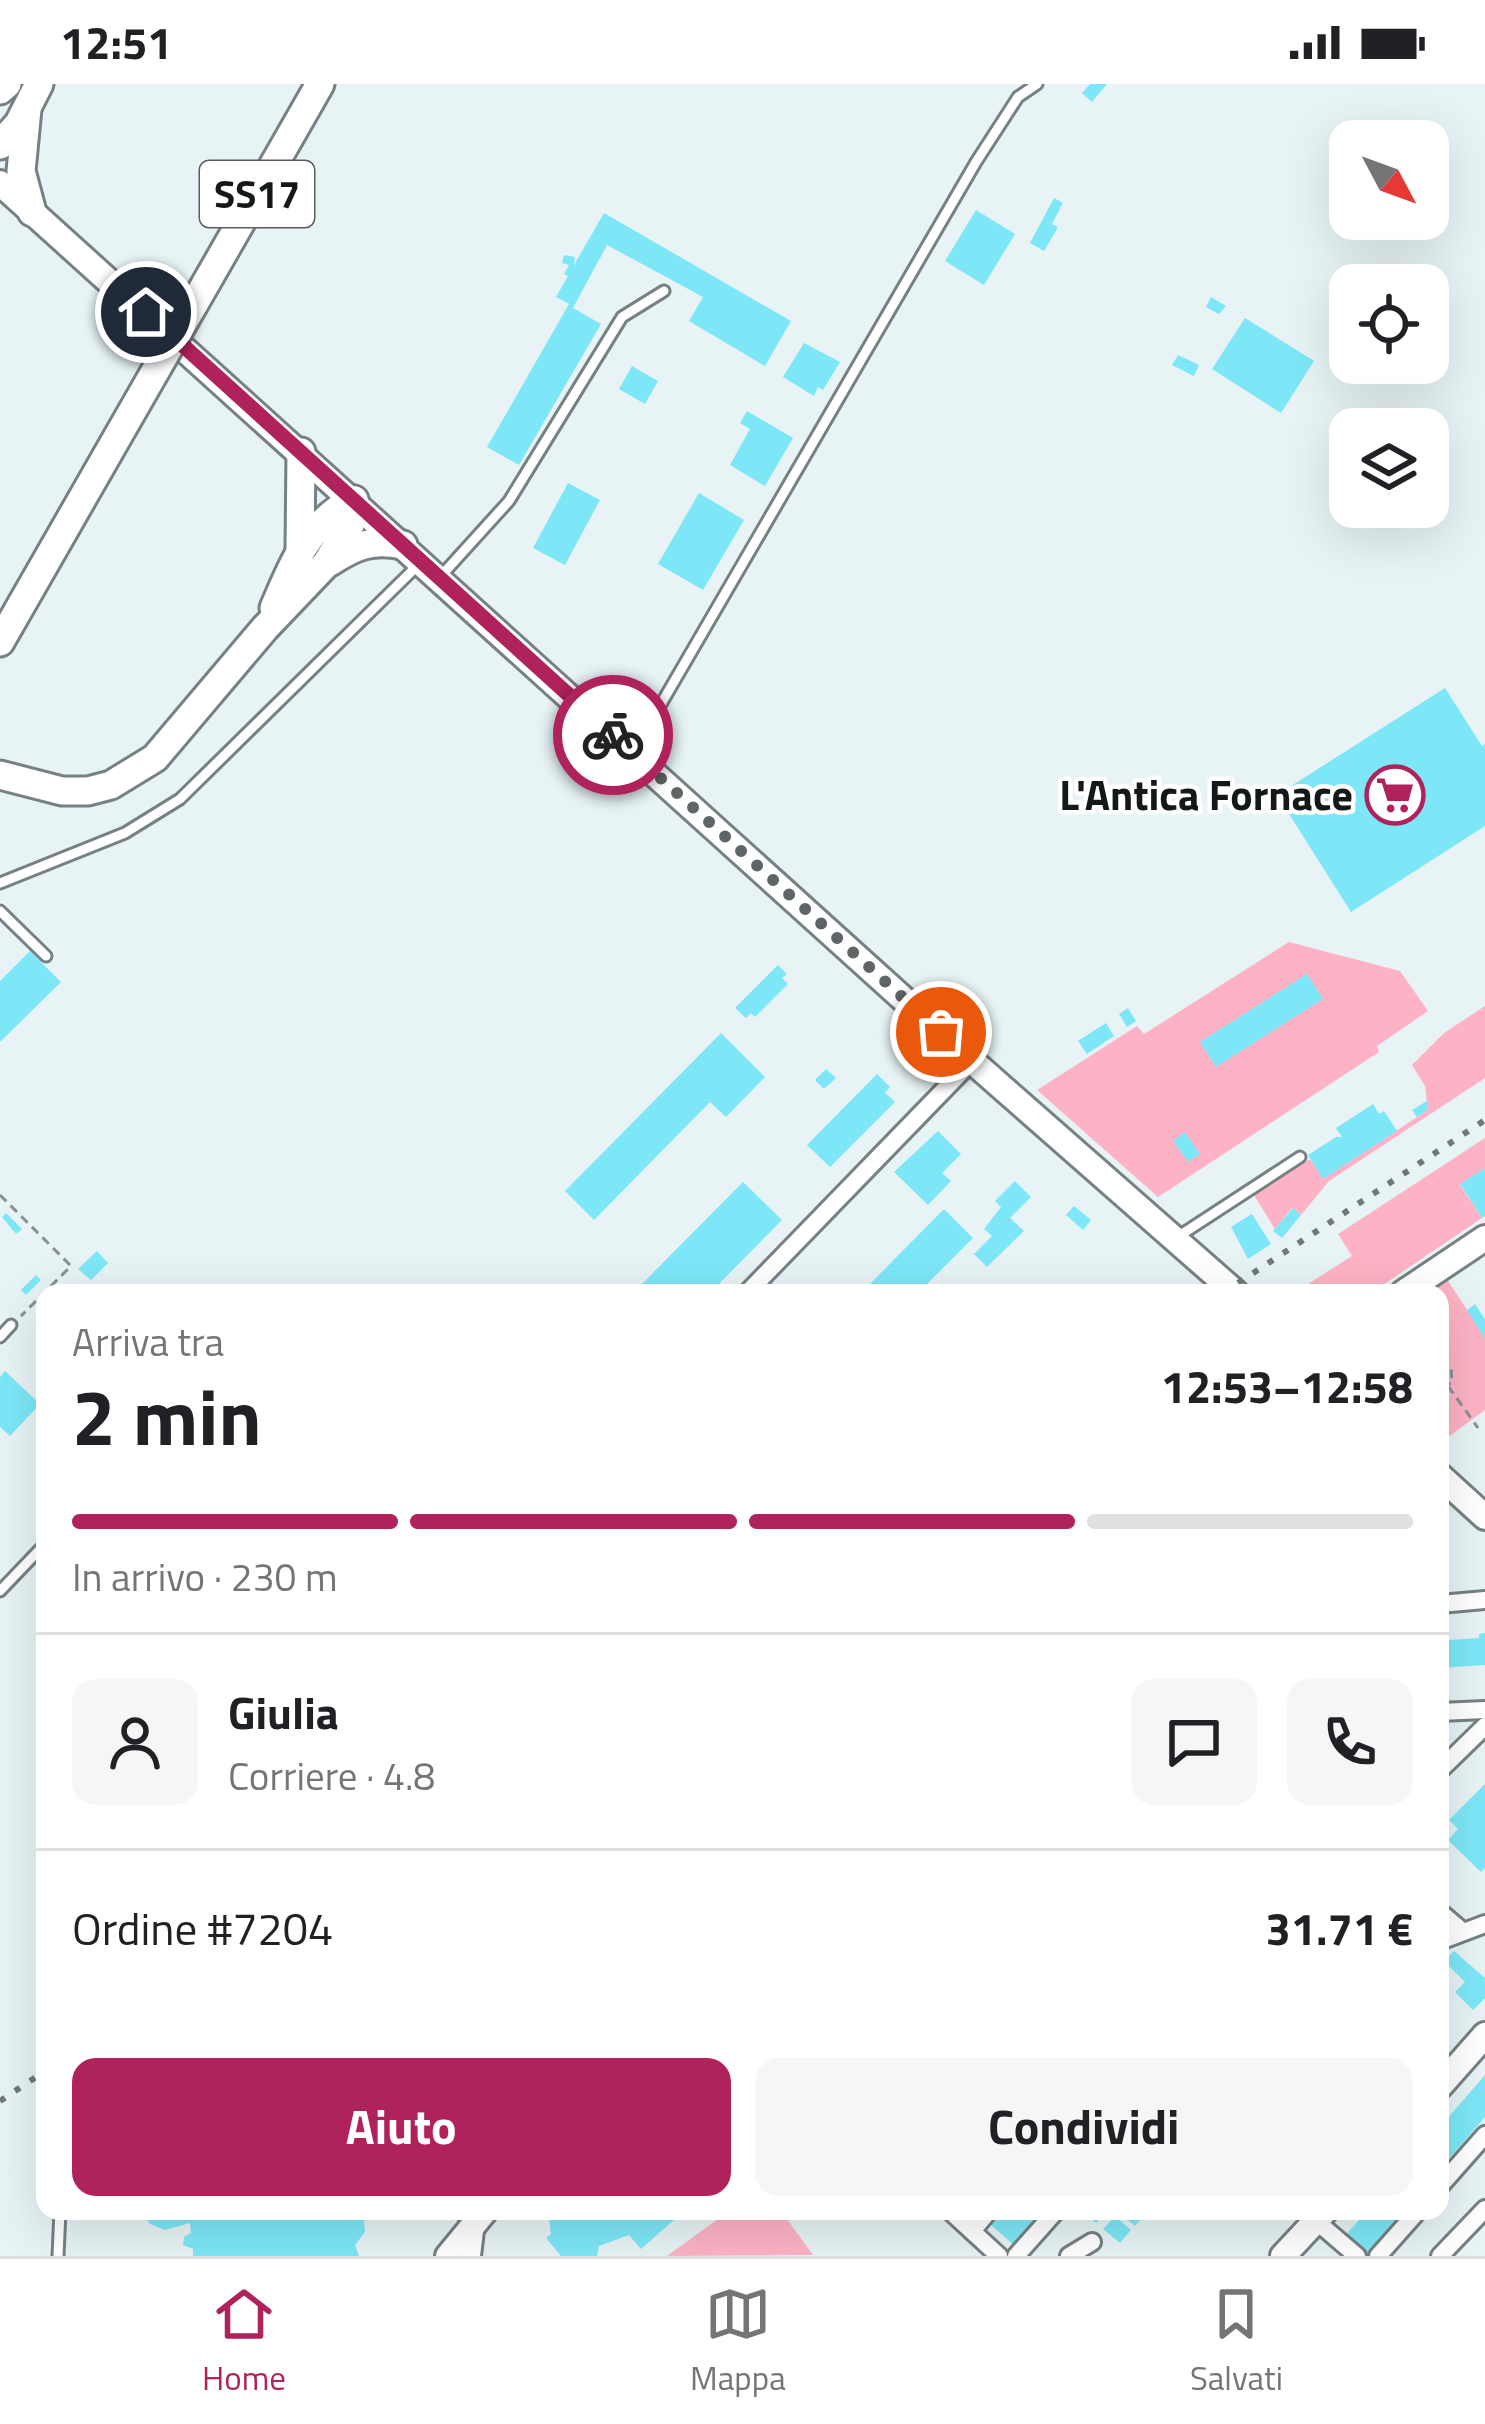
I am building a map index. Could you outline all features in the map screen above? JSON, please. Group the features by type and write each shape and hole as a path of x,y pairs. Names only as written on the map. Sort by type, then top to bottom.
{"main road":[{"name":"SS17","path":"0,642 320,84"},
{"path":"0,145 33,97"},
{"path":"32,212 21,171 33,97"},
{"path":"0,183 972,1061 1226,1284"},
{"path":"300,549 301,452"},
{"path":"265,628 300,549 324,518 354,500"},
{"path":"0,754 9,776 62,791 88,791 133,773 167,745 326,564 351,523 354,500"},
{"path":"326,564 357,544 379,540 421,561"},
{"path":"0,668 35,581"},
{"path":"1416,1284 1485,1238"},
{"path":"1449,1484 1485,1517"},
{"path":"1449,2076 1485,2035"},
{"path":"448,2256 472,2220"},
{"path":"1283,2256 1312,2230"}],"street":[{"path":"756,1284 972,1061"},
{"path":"1449,1603 1485,1600"},
{"path":"1449,1712 1485,1710"},
{"path":"1449,1761 1485,1726"},
{"path":"1449,1919 1462,1930"},
{"path":"1449,1936 1485,1924"},
{"path":"1449,1929 1462,1930"},
{"path":"1449,2176 1485,2135"},
{"path":"1440,2256 1485,2210"},
{"path":"472,2256 475,2220"},
{"path":"960,2220 999,2256"},
{"path":"971,2230 980,2220"},
{"path":"1016,2256 1048,2220"},
{"path":"1378,2256 1410,2220"},
{"path":"1312,2230 1357,2256"},
{"path":"1069,2256 1092,2242"}],"lane":[{"path":"627,748 650,723 976,162 1018,97 1037,84"},
{"path":"0,884 125,833 181,799 421,561 509,502 622,317 664,291"},
{"path":"0,911 46,956"},
{"path":"1174,1239 1300,1157"},
{"path":"0,1336 11,1325"},
{"path":"0,1591 36,1553"},
{"path":"58,2256 60,2220"}],"path":[{"path":"0,1195 71,1266 53,1284"},
{"path":"11,1325 36,1300"},
{"path":"1449,1386 1478,1428"}],"shaded area":[{"path":"1289,942 1400,971 1428,1011 1377,1046 1379,1052 1158,1197 1037,1090 1137,1026 1144,1034"},
{"path":"1485,1006 1485,1078 1329,1181 1301,1215 1292,1208 1275,1229 1254,1195 1310,1159 1324,1178 1428,1110 1425,1086 1412,1065 1444,1033"},
{"path":"1485,1138 1485,1168 1460,1185 1482,1218 1384,1284 1308,1284 1352,1256 1338,1234"},
{"path":"1446,1278 1485,1337 1485,1410 1449,1436 1449,1284 1438,1284"},
{"path":"717,2220 788,2220 813,2255 667,2256"}],"building":[{"path":"1090,84 1107,84 1092,102 1082,93"},
{"path":"1054,198 1063,203 1052,224 1058,227 1044,251 1030,243"},
{"path":"976,210 1015,234 984,285 945,261"},
{"path":"604,213 791,321 765,366 689,321 703,297 607,245 573,308 601,324 519,465 487,447 569,304 556,297 568,276 564,255 575,257 574,265"},
{"path":"1211,297 1226,306 1219,314 1206,307"},
{"path":"1245,318 1314,361 1281,413 1212,369"},
{"path":"804,343 840,362 814,396 783,377"},
{"path":"1178,355 1199,365 1194,376 1172,365"},
{"path":"632,366 658,381 645,404 619,389"},
{"path":"747,411 793,438 765,486 730,465 750,429 740,423"},
{"path":"568,483 600,500 565,565 533,548"},
{"path":"699,493 744,520 703,590 658,564"},
{"path":"1445,688 1482,746 1485,744 1485,826 1351,912 1277,795"},
{"path":"30,951 61,982 0,1042 0,981"},
{"path":"778,965 787,974 782,978 788,984 755,1017 751,1013 746,1018 735,1008"},
{"path":"1307,974 1323,999 1216,1067 1200,1042"},
{"path":"1128,1008 1136,1021 1127,1027 1119,1014"},
{"path":"1106,1023 1114,1036 1087,1054 1078,1041"},
{"path":"721,1033 765,1077 726,1117 710,1102 594,1220 565,1191"},
{"path":"826,1069 836,1078 824,1089 815,1080"},
{"path":"877,1074 890,1087 885,1093 895,1102 830,1167 807,1145"},
{"path":"1427,1101 1428,1110 1417,1117 1412,1110"},
{"path":"1373,1104 1397,1131 1323,1179 1308,1155 1342,1137 1336,1128"},
{"path":"938,1131 961,1154 942,1173 951,1181 928,1205 894,1172"},
{"path":"1185,1132 1200,1154 1188,1162 1173,1141"},
{"path":"1485,1168 1485,1216 1482,1218 1460,1184"},
{"path":"1015,1181 1031,1197 1010,1218 1024,1231 987,1267 974,1254 992,1236 984,1229 1001,1207 995,1201"},
{"path":"743,1182 782,1220 719,1284 642,1284"},
{"path":"1074,1206 1091,1220 1083,1230 1066,1215"},
{"path":"1293,1208 1301,1215 1282,1238 1273,1231"},
{"path":"944,1209 973,1238 927,1284 870,1284"},
{"path":"6,1213 22,1229 16,1234 2,1217"},
{"path":"1252,1214 1271,1244 1248,1259 1231,1227"},
{"path":"97,1251 108,1263 91,1280 78,1269"},
{"path":"36,1275 41,1280 26,1295 21,1290"},
{"path":"1475,1304 1485,1319 1485,1339 1467,1310"},
{"path":"5,1371 36,1400 36,1408 10,1436 0,1427 0,1377"},
{"path":"1485,1633 1485,1665 1449,1667 1449,1640 1479,1638"},
{"path":"1485,1784 1485,1868 1481,1872 1449,1841 1458,1829 1449,1820"},
{"path":"1454,1951 1485,1978 1485,1998 1473,2010 1455,1992 1465,1982 1449,1966"},
{"path":"1485,2075 1485,2117 1449,2159 1449,2117"},
{"path":"147,2220 364,2220 365,2232 355,2245 359,2256 193,2256 193,2249 183,2245 184,2237 191,2233 190,2223 165,2230"},
{"path":"549,2220 674,2220 641,2249 629,2235 599,2246 597,2256 561,2256 546,2238 551,2234"},
{"path":"996,2220 1036,2220 1014,2245 991,2225"},
{"path":"1111,2220 1120,2220 1131,2230 1120,2243 1103,2229"},
{"path":"1359,2220 1396,2220 1365,2256 1343,2238"}],"railway":[{"path":"1237,1284 1485,1120"},
{"path":"0,2101 36,2077"}],"way so far":[{"path":"613,735 941,1032"}],"place":[{"name":"L'Antica Fornace","path":"1395,795"}],"route":[{"path":"146,312 613,735"}]}
